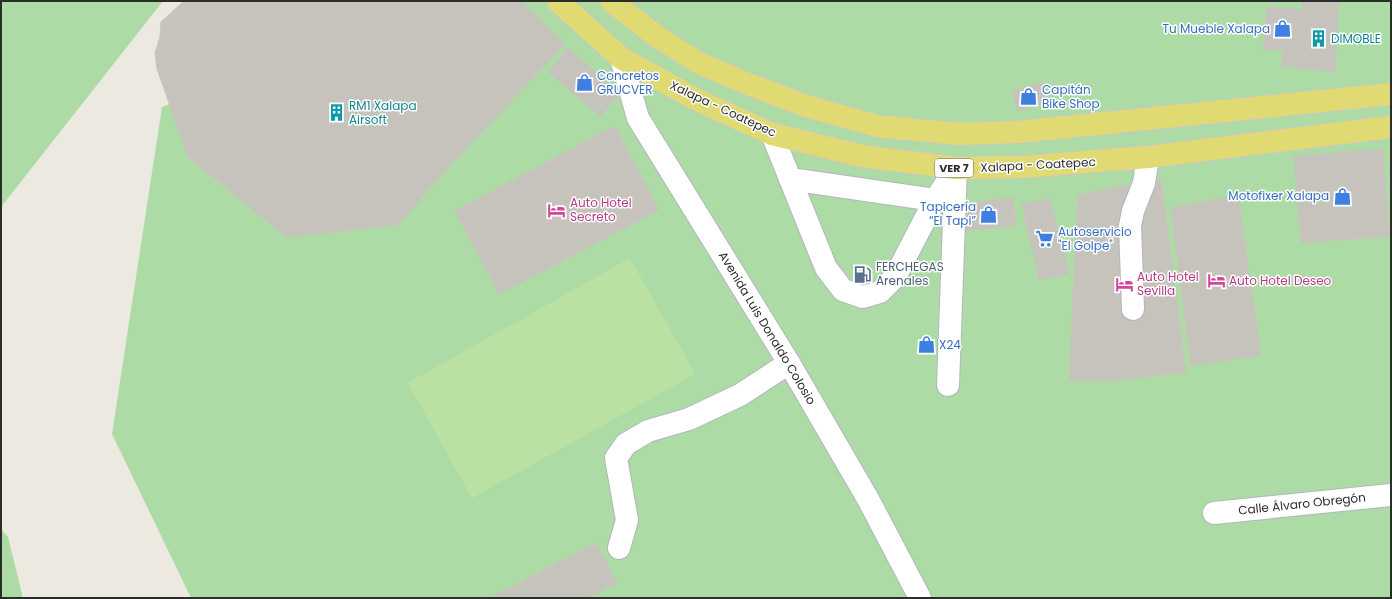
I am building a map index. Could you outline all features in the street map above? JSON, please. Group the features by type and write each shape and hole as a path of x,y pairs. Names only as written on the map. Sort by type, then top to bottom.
{"main road":[{"name":"Xalapa - Coatepec","path":"558,1 621,58 697,100 772,134 862,156 956,168 1022,167 1148,157 1391,127"},
{"path":"611,1 659,38 699,62 748,84 806,106 877,126 958,134 1018,132 1391,94"}],"street":[{"name":"Avenida Luis Donaldo Colosio","path":"621,58 638,118 789,362 868,499 920,598"},
{"path":"772,134 826,268 843,290 863,297 880,292 896,277 935,200 956,168"},
{"path":"1133,309 1130,226 1133,210 1144,182 1148,157"},
{"path":"948,385 956,168"},
{"path":"790,179 935,200"},
{"path":"619,548 627,520 616,458 626,444 648,432 689,419 740,395 789,362"},
{"name":"Calle Álvaro Obregón","path":"1214,513 1391,495"}],"green space":[{"path":"1,1 163,1 1,207"},
{"path":"439,1 1391,1 1391,598 191,598 112,434 162,107"},
{"path":"630,258 695,374 472,498 408,383"},
{"path":"1,529 8,537 23,598 1,598"}],"building":[{"name":"RM1 Xalapa Airsoft","path":"184,1 521,1 565,44 434,183 398,225 286,237 188,157 157,69 155,53 160,37 161,22"},
{"name":"DIMOBLE","path":"1303,1 1339,1 1335,72 1297,68"},
{"name":"Tu Mueble Xalapa","path":"1267,6 1303,10 1297,68 1281,66 1283,50 1263,49"},
{"name":"Concretos GRUCVER","path":"568,48 620,93 600,116 548,72"},
{"name":"Capitán Bike Shop","path":"1041,82 1047,102 1018,111 1012,91"},
{"name":"Auto Hotel Secreto","path":"615,126 659,210 499,294 455,211"},
{"name":"Motofixer Xalapa","path":"1383,149 1389,236 1301,243 1294,156"},
{"name":"Auto Hotel Sevilla","path":"1161,179 1186,372 1110,381 1069,380 1078,195"},
{"name":"Auto Hotel Deseo","path":"1238,195 1261,355 1191,366 1171,208"},
{"name":"Tapicería “El Tapi”","path":"1013,198 1016,225 965,231 962,204"},
{"name":"Autoservicio \"El Golpe\"","path":"1050,198 1069,274 1039,280 1022,204"},
{"path":"596,543 617,583 588,598 490,598"}],"place":[{"name":"Tu Mueble Xalapa","path":"1283,29"},
{"name":"DIMOBLE","path":"1318,39"},
{"name":"Concretos GRUCVER","path":"584,83"},
{"name":"Capitán Bike Shop","path":"1029,97"},
{"name":"RM1 Xalapa Airsoft","path":"336,113"},
{"name":"Motofixer Xalapa","path":"1342,196"},
{"name":"Auto Hotel Secreto","path":"557,210"},
{"name":"Tapicería “El Tapi”","path":"989,214"},
{"name":"Autoservicio \"El Golpe\"","path":"1045,239"},
{"name":"FERCHEGAS Arenales","path":"863,274"},
{"name":"Auto Hotel Deseo","path":"1216,281"},
{"name":"Auto Hotel Sevilla","path":"1124,284"},
{"name":"X24","path":"926,345"}]}
